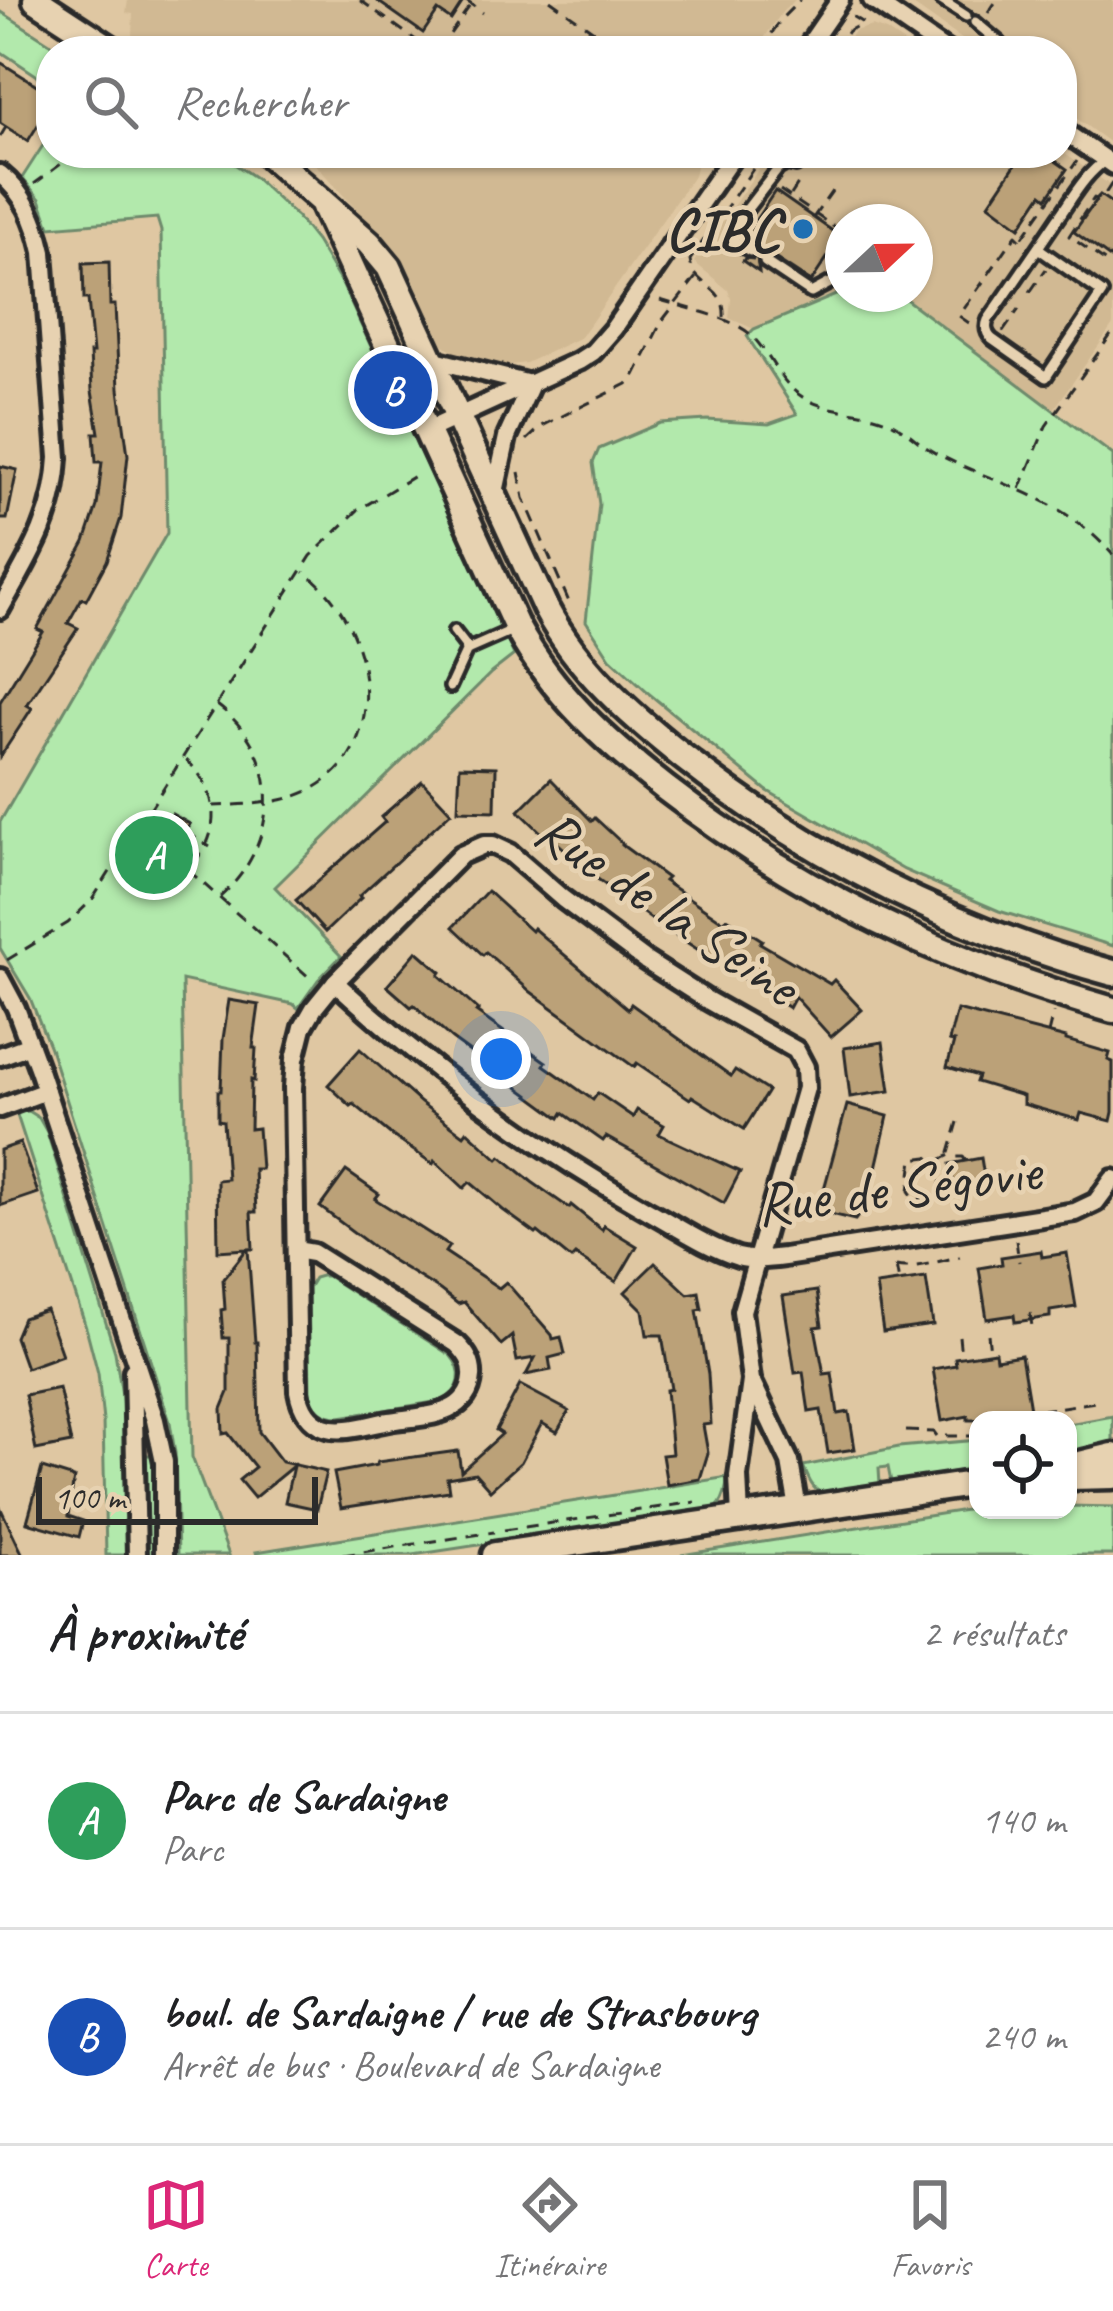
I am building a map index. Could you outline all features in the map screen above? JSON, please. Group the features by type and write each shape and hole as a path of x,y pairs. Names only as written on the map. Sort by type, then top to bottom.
{"street":[{"path":"36,0 91,36"},
{"path":"815,36 840,0"},
{"path":"872,0 924,36"},
{"path":"1077,140 1110,163"},
{"path":"283,168 369,243 389,267 545,609 575,655 630,712 701,771 799,838 892,890 988,933 1113,973"},
{"path":"426,431 587,357 602,343 724,168"},
{"path":"0,173 26,204 43,252 58,458 49,516 0,609"},
{"path":"323,205 517,628 551,682 592,727 653,779 744,845 831,898 917,941 1004,976 1113,1010"},
{"path":"431,359 531,384"},
{"path":"494,498 507,437 531,384"},
{"name":"Rue de la Seine","path":"296,1250 313,1252 457,1344 472,1369 470,1388 460,1402 442,1412 340,1429 314,1421 303,1409 298,1391 296,1250 295,1059 308,1016 335,982 461,855 484,844 510,853 646,961 787,1045 805,1067 806,1088 742,1311 751,1380 737,1476 740,1518"},
{"path":"3,969 149,1400 162,1449 164,1555"},
{"name":"Rue de Ségovie","path":"335,982 451,1080 560,1157 735,1256 755,1259 1086,1208 1113,1179"},
{"path":"0,1056 30,1045"},
{"path":"0,1108 46,1091"},
{"path":"132,1358 136,1555"},
{"name":"Rue de la Seine","path":"751,1380 790,1462 798,1509"},
{"path":"1077,1465 1113,1456"},
{"path":"1077,1477 1113,1476"},
{"path":"495,1555 969,1484"}],"lane":[{"path":"941,0 975,19 993,36"},
{"path":"1033,247 1102,293 1046,377 992,338 986,326 1033,247 1092,169 1110,163"},
{"path":"750,251 735,241 734,226 781,168"},
{"path":"796,168 801,170"},
{"path":"765,262 806,292 825,287"},
{"path":"450,687 468,649 517,628"},
{"path":"454,631 468,649"}],"path":[{"path":"360,0 410,36"},
{"path":"465,0 483,14"},
{"path":"550,0 601,36"},
{"path":"770,36 800,0"},
{"path":"975,19 998,0"},
{"path":"446,36 472,2"},
{"path":"844,36 863,23"},
{"path":"0,137 6,127"},
{"path":"30,188 56,168"},
{"path":"724,320 720,296 696,277 690,260 754,168"},
{"path":"1022,240 1072,168"},
{"path":"790,197 801,170"},
{"path":"1112,183 1102,197 1094,198 1069,236 1113,267"},
{"path":"778,189 825,222"},
{"path":"814,216 832,191"},
{"path":"959,316 1016,235 1033,247"},
{"path":"1030,292 1047,267"},
{"path":"530,436 553,419 627,384 662,321 696,277"},
{"path":"660,300 750,333 802,398 885,419 938,455 1044,499 1098,537 1113,555"},
{"path":"1002,333 1019,309"},
{"path":"1020,489 1046,426 1113,332"},
{"path":"3,969 68,923 115,867 301,570 327,538 358,510 429,469"},
{"path":"519,469 524,499 573,612"},
{"path":"213,806 289,799 326,780 357,737 366,702 363,660 349,622 325,590 301,570"},
{"path":"217,705 251,742 262,768 266,802 257,850 239,878 218,898"},
{"path":"115,867 134,876 171,876 187,868 208,846 214,821 207,780 183,758"},
{"path":"152,808 170,819"},
{"path":"186,832 208,846"},
{"path":"187,868 316,983"},
{"path":"153,878 153,887"},
{"path":"1048,1034 1054,1007"},
{"path":"950,1155 958,1122"},
{"path":"938,1161 950,1155 966,1161"},
{"path":"928,1156 938,1161 943,1172 938,1192 928,1199 914,1198 909,1191 914,1160 928,1156"},
{"path":"1014,1222 1019,1262"},
{"path":"892,1240 899,1282"},
{"path":"896,1266 912,1268 960,1257"},
{"path":"1030,1313 1033,1334"},
{"path":"988,1334 990,1352"},
{"path":"958,1336 962,1358"},
{"path":"1042,1411 1095,1402"},
{"path":"906,1432 969,1436"}],"shaded area":[{"path":"128,0 795,0 766,36 134,36 133,14 126,13"},
{"path":"906,0 1113,0 1113,145 1077,119 1077,36 958,36"},
{"path":"872,26 894,36 851,36"},
{"path":"1077,162 1113,187 1113,325 1054,409 923,312 933,312 933,204 825,204 825,299 754,329 729,318 728,290 694,262 760,168 1077,168"},
{"path":"319,168 696,168 581,337 526,363 503,366 463,358 443,344 385,241"}],"green space":[{"path":"0,11 39,36 36,75 0,51"},
{"path":"36,156 36,168 240,168 297,217 343,286 514,655 275,887 341,956 298,1008 182,980 192,1457 229,1555 178,1555 170,1422 50,1048 30,998 0,948 0,822 167,533 157,218 50,227 40,199 22,178"},
{"path":"825,299 825,312 923,312 1113,455 1113,946 999,911 904,870 766,790 610,658 586,621 599,504 593,463 599,449 660,423 769,424 797,414 747,336"},
{"path":"28,1111 47,1132 115,1352 126,1449 127,1555 106,1555 98,1373 16,1112"},
{"path":"321,1276 450,1355 459,1374 453,1392 441,1401 340,1417 320,1411 310,1392 308,1288"},
{"path":"1113,1416 1113,1443 1077,1450 1077,1422"},
{"path":"969,1441 969,1469 891,1482 888,1467 879,1468 880,1484 826,1494 817,1490 803,1466 899,1447"},
{"path":"144,1455 155,1455 157,1555 145,1555"},
{"path":"728,1477 720,1504 703,1513 413,1555 256,1552"},
{"path":"1077,1506 1113,1507 1113,1555 681,1555 969,1509 969,1519 1077,1519"}],"building":[{"path":"376,0 464,0 451,20 438,11 423,33"},
{"path":"0,62 36,85 36,128 28,141 0,123"},
{"path":"1013,168 1067,169 1047,198 1042,194 1020,227 989,204"},
{"path":"775,191 825,226 825,261 811,282 767,253 757,258 759,272 743,261 758,254 747,233"},
{"path":"1100,195 1113,204 1113,260 1074,232"},
{"path":"109,262 128,455 121,518 107,561 68,623 78,628 27,705 32,708 0,757 0,702 43,632 37,629 85,542 97,506 102,462 96,462 94,433 99,433 83,263"},
{"path":"0,466 17,470 7,519 0,519"},
{"path":"460,766 496,767 495,811 458,810"},
{"path":"551,779 592,821 595,818 667,878 664,881 830,984 834,980 862,1010 831,1037 795,997 789,1008 655,922 519,811"},
{"path":"422,781 451,812 325,932 296,900 385,822 381,817"},
{"path":"172,814 190,824 178,845 161,835"},
{"path":"487,891 628,1009 631,1004 731,1076 735,1070 768,1091 744,1129 637,1063 634,1067 531,992 486,952 483,955 453,927"},
{"path":"417,951 476,1012 593,1100 598,1093 633,1117 637,1110 664,1125 659,1134 740,1172 724,1203 606,1137 603,1141 563,1113 560,1118 411,1007 387,986"},
{"path":"229,1000 259,1005 250,1129 258,1128 261,1169 254,1169 256,1212 251,1212 253,1249 248,1249 259,1432 282,1462 326,1472 317,1509 285,1502 293,1466 254,1498 239,1480 255,1467 228,1433 223,1434 229,1338 223,1338 223,1279 247,1249 218,1251 217,1180 227,1179 218,1091"},
{"path":"957,1010 1110,1053 1111,1121 1081,1113 1079,1120 1023,1104 1023,1096 976,1082 978,1076 947,1067"},
{"path":"883,1042 890,1091 850,1097 844,1048"},
{"path":"360,1049 464,1135 467,1131 498,1159 501,1156 602,1230 604,1226 637,1246 616,1282 575,1255 571,1259 470,1182 464,1188 435,1161 433,1164 351,1106 328,1085"},
{"path":"847,1105 888,1116 868,1202 855,1220 818,1211"},
{"path":"20,1143 38,1193 0,1206 0,1150"},
{"path":"981,1158 986,1189 955,1194 950,1164"},
{"path":"346,1171 379,1194 375,1199 449,1246 445,1252 499,1288 506,1282 553,1339 561,1337 565,1354 549,1358 551,1370 526,1375 535,1358 517,1361 512,1336 501,1345 464,1302 458,1304 388,1258 320,1207"},
{"path":"1041,1251 1042,1257 1067,1253 1076,1307 1015,1322 1014,1315 987,1319 979,1268 1002,1264 1001,1257"},
{"path":"655,1263 688,1294 699,1292 702,1309 697,1310 711,1424 703,1425 708,1453 700,1479 667,1485 662,1455 672,1454 666,1390 671,1389 662,1335 647,1335 643,1310 625,1292"},
{"path":"926,1278 933,1325 883,1332 876,1285"},
{"path":"817,1291 822,1326 815,1327 824,1374 832,1373 838,1414 849,1412 855,1449 828,1453 821,1410 809,1412 803,1372 795,1373 783,1296"},
{"path":"46,1310 62,1355 26,1368 15,1337 23,1318"},
{"path":"995,1352 996,1359 1021,1355 1030,1409 969,1411 969,1420 968,1416 942,1421 933,1369 956,1365 955,1358"},
{"path":"520,1385 569,1411 557,1432 542,1423 521,1462 490,1490 475,1473 447,1478 449,1491 341,1508 334,1473 458,1451 461,1471 502,1434 496,1430"},
{"path":"59,1388 71,1443 36,1450 25,1395"},
{"path":"42,1468 74,1478 68,1516 83,1521 79,1537 27,1522"},
{"path":"0,1507 23,1555 0,1555"}],"place":[{"name":"CIBC","path":"803,229"},
{"name":"boul. de Sardaigne / rue de Strasbourg","path":"393,390"},
{"name":"Parc de Sardaigne","path":"154,855"}]}
